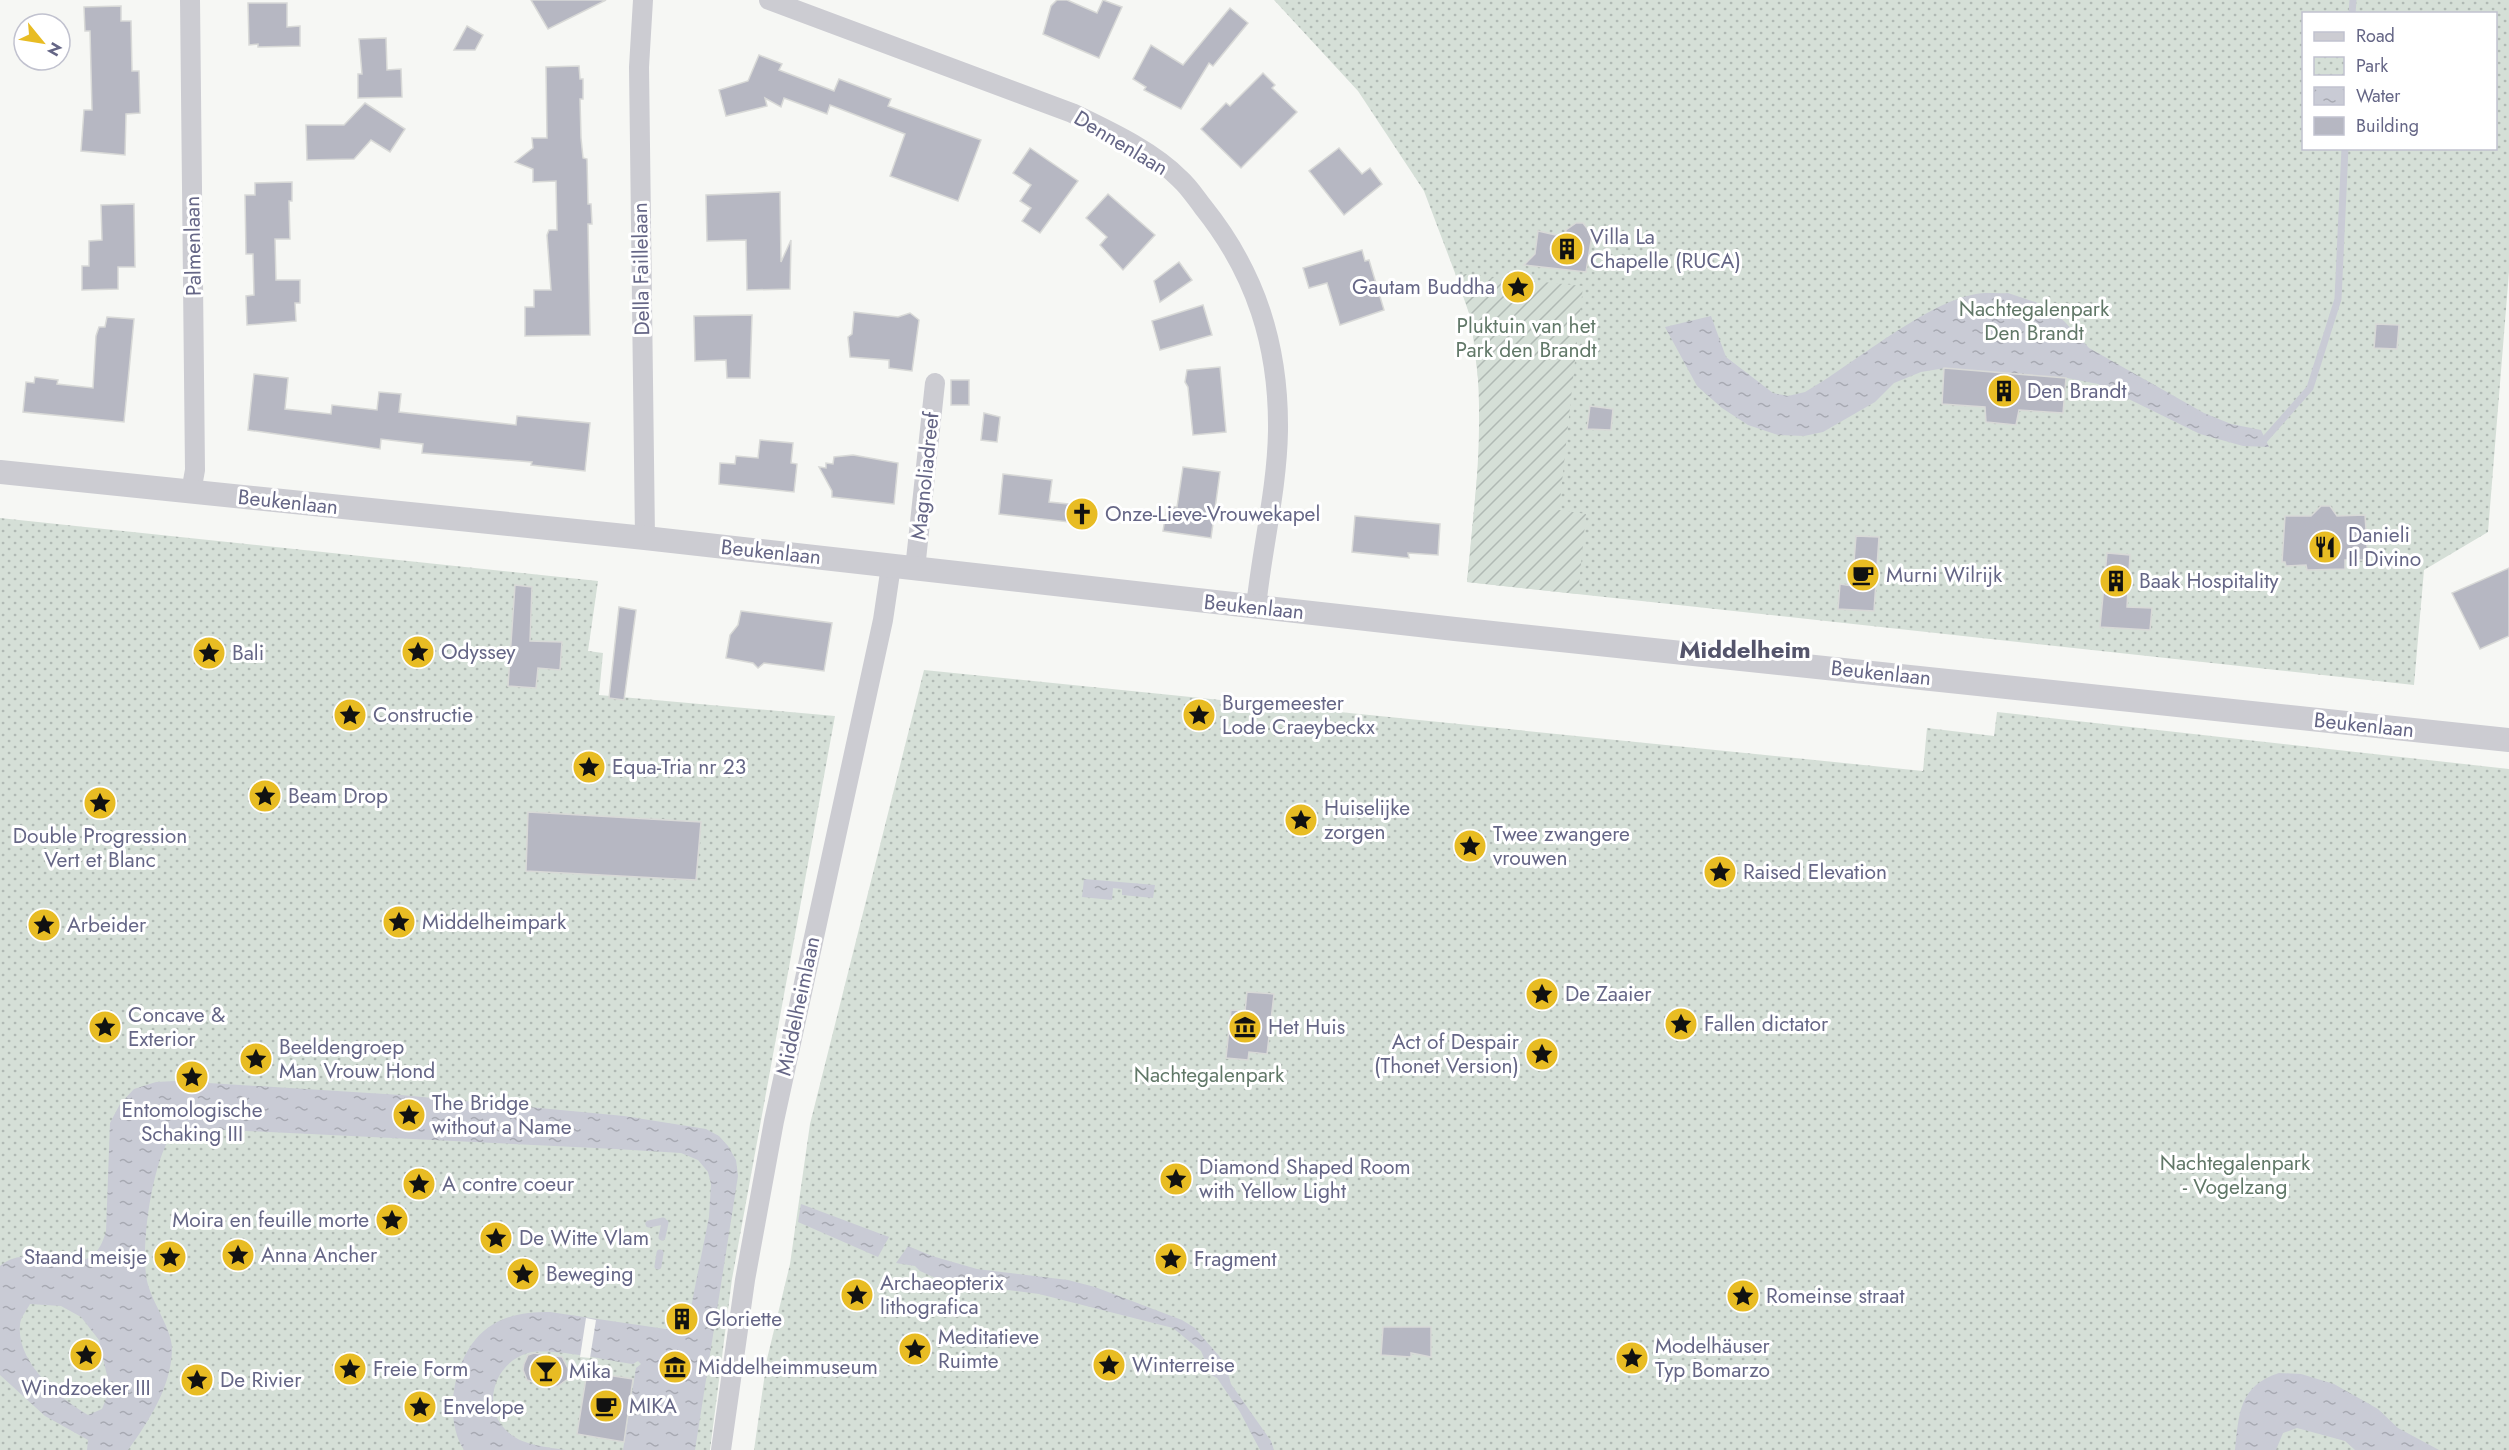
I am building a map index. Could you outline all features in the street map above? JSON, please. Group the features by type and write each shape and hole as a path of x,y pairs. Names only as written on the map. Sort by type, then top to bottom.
{"street":[{"name":"Palmenlaan","path":"190,0 195,470 191,492"},
{"name":"Della Faillelaan","path":"644,0 639,67 645,527"},
{"name":"Dennenlaan","path":"769,0 1072,113 1118,136 1180,179 1205,210 1245,268 1265,324 1276,378 1278,432 1275,470 1256,607"},
{"name":"Magnoliadreef","path":"915,569 935,383"},
{"name":"Beukenlaan","path":"0,472 191,492 645,527 915,569 2509,740"},
{"name":"Middelheimlaan","path":"721,1450 745,1280 774,1121 883,620 891,566"}],"green space":[{"name":"Nachtegalenpark Den Brandt","path":"1274,0 2509,0 2509,272 2488,532 2424,570 2414,685 1467,582 1479,457 1479,387 1471,319 1424,191 1358,91"},
{"name":"Pluktuin van het Park den Brandt","path":"1455,273 1583,286 1559,510 1586,514 1578,594 1467,582 1478,452 1478,386 1471,321"},
{"name":"Middelheimpark","path":"0,518 598,581 588,651 603,653 599,695 835,716 732,1279 710,1450 0,1450"},
{"name":"Nachtegalenpark","path":"924,670 1923,771 1927,728 1994,736 1997,712 2509,769 2509,1450 754,1450 767,1359 790,1264 810,1124"}],"water":[{"path":"1984,293 2008,293 2038,303 2064,321 2089,348 2204,413 2231,424 2261,430 2269,447 2243,446 2200,434 2098,384 2067,378 1945,368 1921,372 1894,383 1875,402 1823,432 1804,436 1778,435 1748,425 1722,408 1697,386 1665,327 1711,316 1726,357 1773,393 1788,396 1805,392 1889,336 1956,299"},
{"path":"1084,879 1155,885 1153,898 1122,895 1122,889 1113,888 1112,900 1082,897"},
{"path":"176,1081 401,1095 624,1116 706,1129 719,1136 736,1160 738,1176 695,1450 623,1450 636,1368 641,1364 638,1361 633,1364 565,1353 538,1352 516,1358 506,1366 494,1388 495,1412 500,1423 509,1433 522,1441 566,1450 464,1450 453,1419 453,1401 455,1383 469,1349 479,1335 492,1325 513,1316 550,1312 686,1332 709,1217 711,1184 708,1172 698,1160 681,1153 186,1128 175,1130 160,1160 150,1203 145,1247 147,1281 171,1342 171,1364 168,1377 158,1403 128,1450 87,1450 88,1440 45,1416 0,1375 0,1266 14,1258 29,1257 75,1261 88,1258 98,1249 106,1231 110,1123 120,1104 134,1089 156,1082","holes":["30,1304 61,1306 81,1317 99,1340 110,1389 102,1409 88,1415 65,1399 42,1378 32,1365 21,1339 20,1322"]},
{"path":"801,1204 889,1237 878,1257 798,1222"},
{"path":"908,1246 932,1256 977,1269 1068,1280 1095,1287 1182,1320 1195,1328 1225,1363 1231,1384 1271,1441 1274,1450 1260,1450 1240,1412 1217,1378 1211,1375 1201,1351 1173,1328 1039,1294 944,1282 920,1271 915,1266 896,1263"},
{"path":"2279,1373 2301,1374 2334,1384 2378,1409 2398,1428 2439,1450 2355,1450 2345,1441 2297,1428 2283,1433 2276,1450 2235,1450 2240,1413 2249,1393 2256,1385"}],"pier":[{"path":"586,1318 596,1320 590,1358 580,1357"}],"building":[{"path":"531,0 606,0 548,29"},
{"path":"1057,0 1067,0 1097,13 1103,0 1122,7 1099,58 1043,34 1051,6"},
{"path":"248,3 287,3 287,27 300,26 300,46 258,47 258,44 249,45"},
{"path":"121,6 121,21 131,21 132,71 139,71 140,113 126,114 125,155 81,151 84,110 92,110 90,31 85,31 84,7"},
{"path":"1230,8 1248,23 1213,66 1209,63 1181,109 1144,90 1146,87 1133,79 1151,45 1183,65"},
{"path":"467,26 483,35 475,50 454,50"},
{"path":"386,38 387,70 401,69 402,97 358,98 358,74 362,74 359,39"},
{"path":"759,55 782,64 779,70 834,91 839,79 891,99 888,106 981,140 958,201 890,176 905,134 830,105 827,114 784,98 781,107 765,98 767,106 726,116 719,90 748,81"},
{"path":"579,66 580,79 583,79 583,99 580,99 581,138 583,158 587,159 588,204 591,204 592,224 588,224 590,335 525,336 525,307 534,307 534,290 551,290 547,235 549,230 557,230 556,181 533,182 533,169 515,162 533,148 532,138 547,138 546,67"},
{"path":"1263,73 1275,85 1272,88 1297,112 1241,168 1201,129 1226,103 1230,106"},
{"path":"365,103 405,129 390,152 371,140 354,159 307,160 306,125 344,125"},
{"path":"1030,148 1078,181 1040,233 1022,221 1031,208 1020,201 1031,185 1013,173"},
{"path":"1339,148 1362,174 1370,168 1382,184 1344,215 1309,171"},
{"path":"292,182 292,201 289,201 290,239 275,239 276,280 300,280 300,303 295,303 296,321 247,325 246,296 254,295 253,254 246,254 245,195 255,195 255,183"},
{"path":"780,192 781,262 791,240 790,289 747,290 746,240 707,241 706,195"},
{"path":"1108,194 1155,235 1123,270 1100,245 1107,237 1086,218"},
{"path":"134,204 135,267 118,267 118,289 82,290 82,266 89,266 89,241 102,240 101,205"},
{"name":"Villa La Chapelle (RUCA)","path":"1576,223 1583,223 1592,235 1586,272 1524,265 1535,254 1538,231 1565,237 1566,230"},
{"path":"1362,250 1365,261 1369,260 1384,310 1340,325 1327,283 1309,288 1303,268"},
{"path":"1179,262 1192,280 1160,302 1154,281"},
{"path":"1203,305 1212,335 1160,350 1152,321"},
{"path":"854,312 898,317 910,313 919,320 912,371 889,368 889,360 850,357 848,337 852,334"},
{"path":"752,315 750,378 727,378 726,360 695,361 694,316"},
{"path":"107,317 134,319 124,422 23,412 26,382 34,383 35,377 58,380 57,384 93,388 96,336 99,327 105,327"},
{"path":"2376,324 2399,325 2397,349 2374,348"},
{"path":"1220,367 1226,432 1193,435 1188,387 1185,382 1187,370"},
{"name":"Den Brandt","path":"1944,368 2066,378 2063,413 2019,410 2016,425 1986,422 1985,407 1942,404"},
{"path":"254,374 288,378 285,409 331,414 332,405 377,410 379,392 401,394 399,412 516,425 517,416 590,423 585,471 531,465 532,462 422,453 423,444 381,439 380,449 248,430"},
{"path":"951,380 969,380 969,405 951,405"},
{"path":"1590,406 1613,409 1611,430 1587,429"},
{"path":"984,413 1000,417 997,442 981,440"},
{"path":"760,440 793,443 791,463 797,464 794,492 719,484 720,463 735,464 736,456 758,458"},
{"path":"853,455 898,463 894,504 832,497 832,491 819,467 826,468 826,463 833,464 834,457"},
{"path":"1183,467 1220,472 1211,538 1163,531 1167,506 1177,507"},
{"path":"1003,474 1052,480 1049,502 1089,506 1087,524 999,514"},
{"name":"Danieli Il Divino","path":"2321,506 2330,506 2337,516 2365,515 2368,560 2345,560 2345,569 2307,570 2306,565 2286,566 2285,562 2282,562 2285,516 2311,516"},
{"path":"1355,516 1440,524 1438,555 1408,553 1409,558 1352,552"},
{"path":"1856,536 1879,537 1874,611 1838,609 1840,584 1852,586"},
{"name":"Baak Hospitality","path":"2107,553 2130,555 2127,607 2152,608 2150,630 2100,627"},
{"path":"2509,568 2509,636 2480,649 2452,593"},
{"path":"515,585 532,587 530,641 562,642 560,670 538,668 536,688 508,686"},
{"path":"619,607 636,610 624,700 609,698"},
{"path":"741,611 832,623 824,671 764,663 758,668 753,663 726,658 730,635 738,625"},
{"path":"528,812 701,822 696,880 526,871"},
{"name":"Het Huis","path":"1247,992 1274,994 1267,1054 1249,1052 1248,1060 1226,1058 1231,1010 1245,1011"},
{"path":"1383,1327 1431,1327 1431,1357 1411,1353 1411,1357 1381,1355"},
{"name":"Mika","path":"534,1353 562,1357 572,1376 558,1386 547,1387 527,1380 523,1370 524,1364 528,1355"},
{"name":"MIKA","path":"587,1372 633,1379 624,1442 577,1434"}],"waterway":[{"path":"2352,12 2353,0"},
{"path":"2265,439 2310,388 2338,299 2345,150"},
{"path":"649,1224 663,1221"},
{"path":"662,1237 665,1223"},
{"path":"658,1266 660,1253"}],"place":[{"name":"Villa La Chapelle (RUCA)","path":"1567,249"},
{"name":"Gautam Buddha","path":"1518,287"},
{"name":"Den Brandt","path":"2004,391"},
{"name":"Onze-Lieve-Vrouwekapel","path":"1082,514"},
{"name":"Danieli Il Divino","path":"2325,547"},
{"name":"Murni Wilrijk","path":"1863,575"},
{"name":"Baak Hospitality","path":"2116,581"},
{"name":"Odyssey","path":"418,652"},
{"name":"Bali","path":"209,653"},
{"name":"Constructie","path":"350,715"},
{"name":"Burgemeester Lode Craeybeckx","path":"1199,715"},
{"name":"Equa-Tria nr 23","path":"589,767"},
{"name":"Beam Drop","path":"265,796"},
{"name":"Double Progression Vert et Blanc","path":"100,803"},
{"name":"Huiselijke zorgen","path":"1301,820"},
{"name":"Twee zwangere vrouwen","path":"1470,846"},
{"name":"Raised Elevation","path":"1720,872"},
{"name":"Middelheimpark","path":"399,922"},
{"name":"Arbeider","path":"44,925"},
{"name":"De Zaaier","path":"1542,994"},
{"name":"Fallen dictator","path":"1681,1024"},
{"name":"Concave & Exterior","path":"105,1027"},
{"name":"Het Huis","path":"1245,1027"},
{"name":"Act of Despair (Thonet Version)","path":"1542,1054"},
{"name":"Beeldengroep Man Vrouw Hond","path":"256,1059"},
{"name":"Entomologische Schaking III","path":"192,1077"},
{"name":"The Bridge without a Name","path":"409,1115"},
{"name":"Diamond Shaped Room with Yellow Light","path":"1176,1179"},
{"name":"A contre coeur","path":"419,1184"},
{"name":"Moira en feuille morte","path":"392,1220"},
{"name":"De Witte Vlam","path":"496,1238"},
{"name":"Anna Ancher","path":"238,1255"},
{"name":"Staand meisje","path":"170,1257"},
{"name":"Fragment","path":"1171,1259"},
{"name":"Beweging","path":"523,1274"},
{"name":"Archaeopterix lithografica","path":"857,1295"},
{"name":"Romeinse straat","path":"1743,1296"},
{"name":"Gloriette","path":"682,1319"},
{"name":"Meditatieve Ruimte","path":"915,1349"},
{"name":"Windzoeker III","path":"86,1355"},
{"name":"Modelhäuser Typ Bomarzo","path":"1632,1358"},
{"name":"Winterreise","path":"1109,1365"},
{"name":"Middelheimmuseum","path":"675,1367"},
{"name":"Freie Form","path":"350,1369"},
{"name":"Mika","path":"546,1371"},
{"name":"De Rivier","path":"197,1380"},
{"name":"MIKA","path":"606,1406"},
{"name":"Envelope","path":"420,1407"}],"district":[{"name":"Middelheim","path":"1745,649"}],"park label":[{"name":"Nachtegalenpark - Vogelzang","path":"2235,1175"}]}
